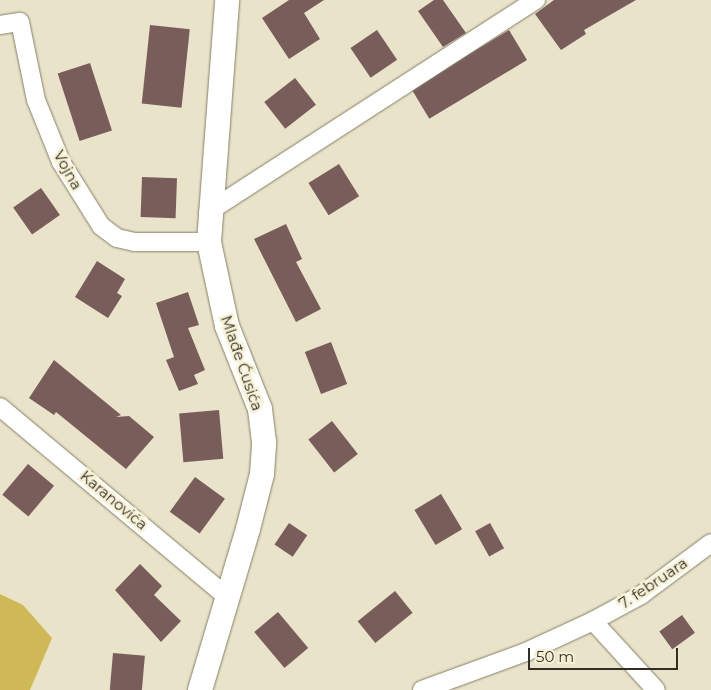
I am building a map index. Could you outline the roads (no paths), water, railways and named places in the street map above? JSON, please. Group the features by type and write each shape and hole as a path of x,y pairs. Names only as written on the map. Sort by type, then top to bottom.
{"street":[{"path":"208,212 536,0"},
{"name":"Mlađe Ćusića","path":"200,690 262,474 264,442 260,409 227,326 209,242 208,212 230,2"},
{"name":"Vojna","path":"0,25 20,22 36,100 61,162 101,226 117,238 135,242 209,242"},
{"name":"Karanovića","path":"0,407 226,596"},
{"name":"7. februara","path":"422,690 526,652 593,621 640,595 711,543"},
{"path":"593,621 656,690"}]}
